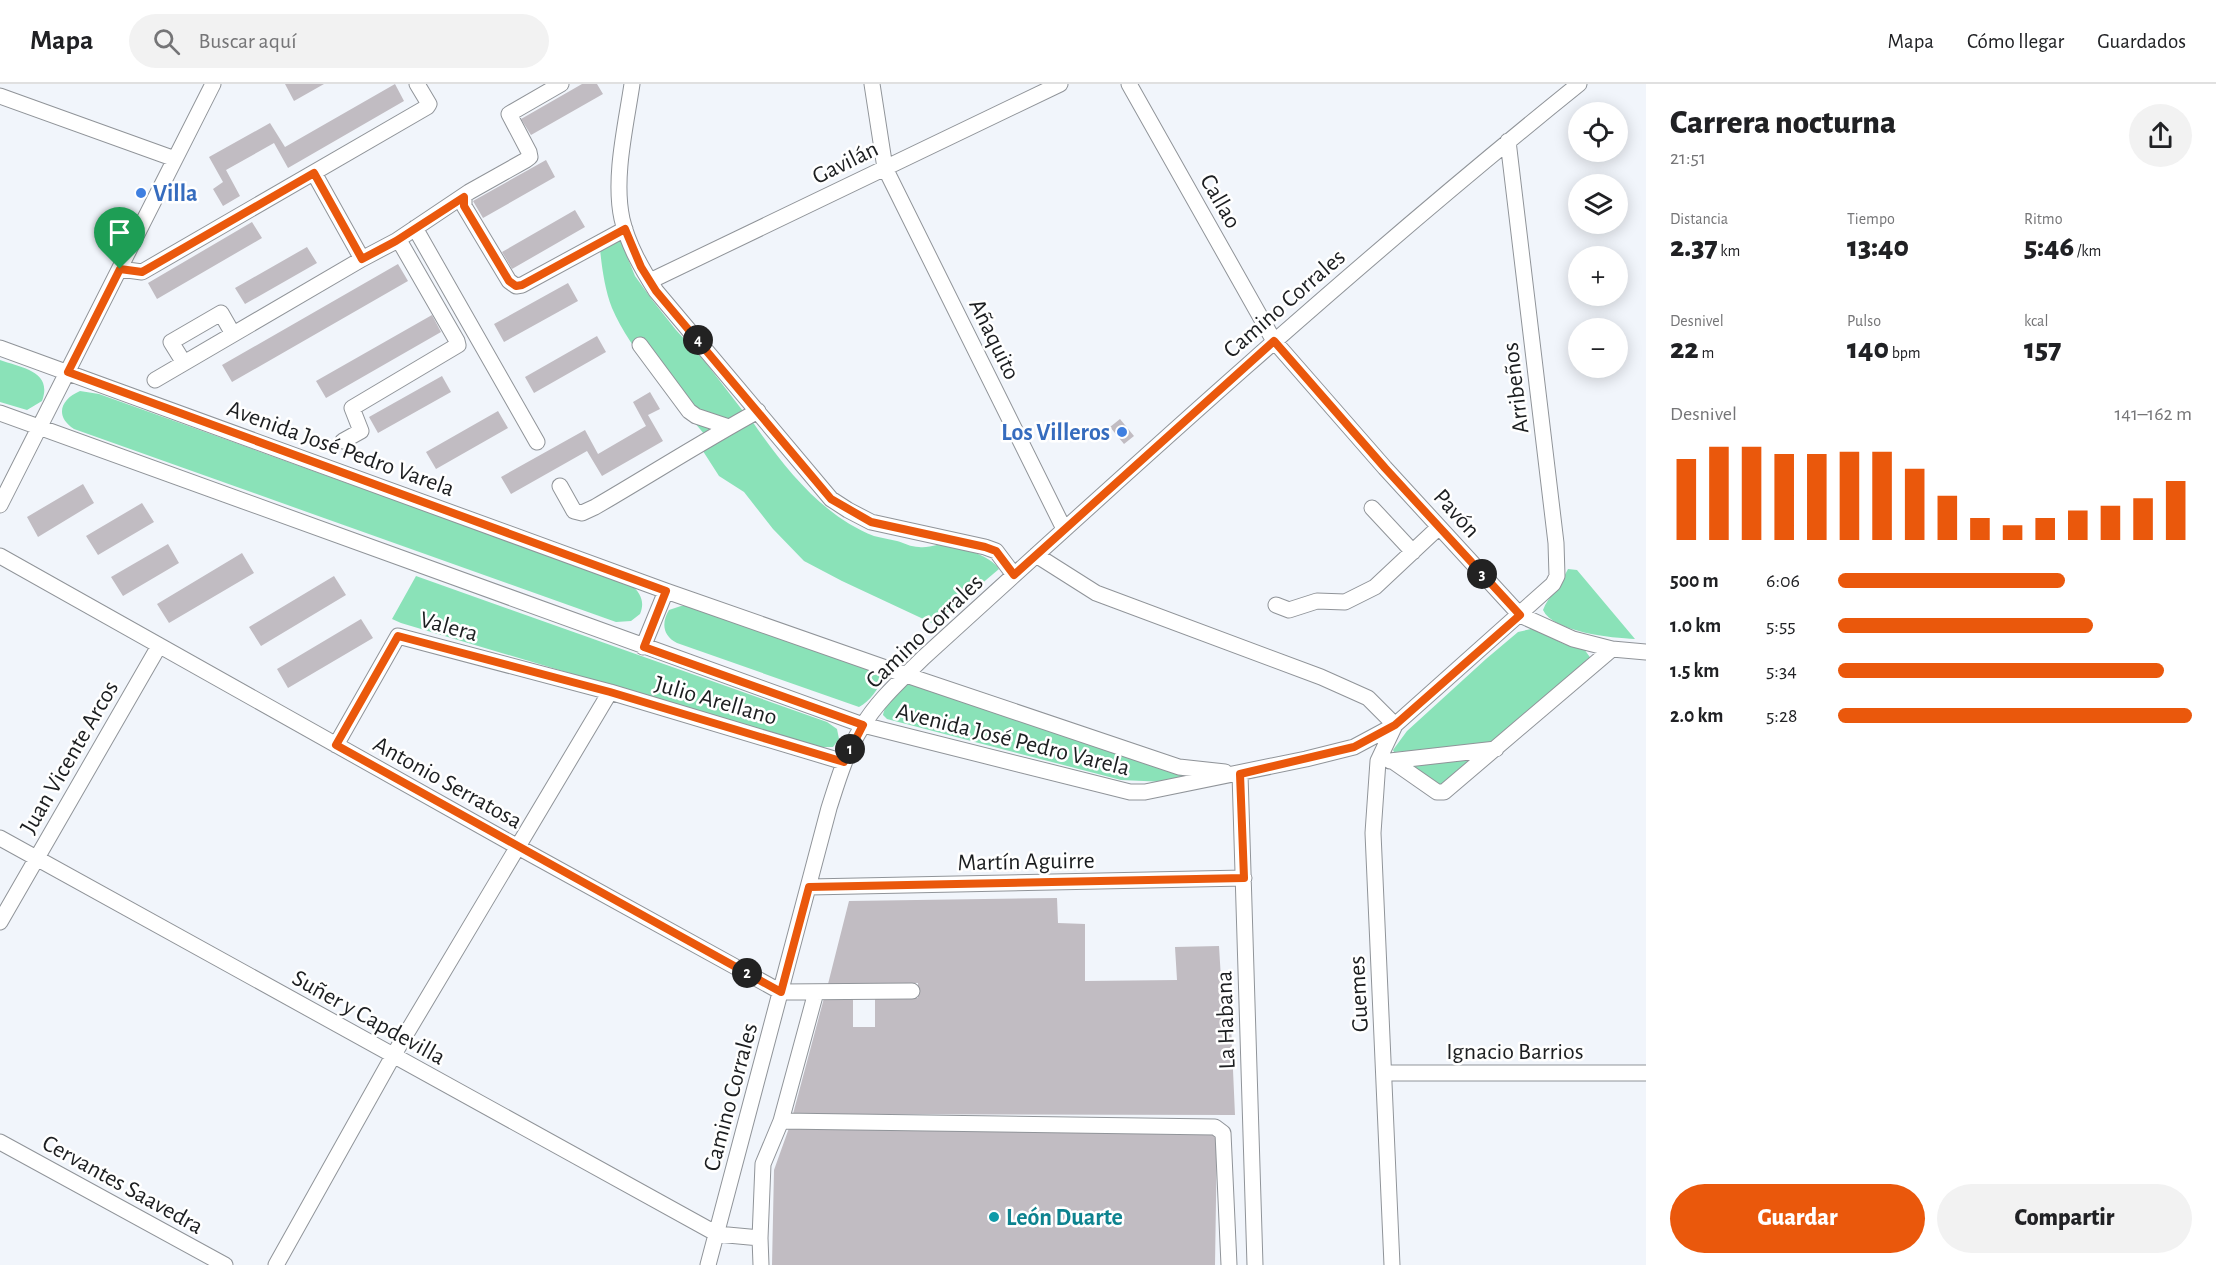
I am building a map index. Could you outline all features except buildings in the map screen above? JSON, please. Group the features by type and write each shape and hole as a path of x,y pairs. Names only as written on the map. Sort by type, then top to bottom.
{"street":[{"path":"0,505 213,84"},
{"path":"120,269 142,272 427,107 429,104 417,84"},
{"path":"155,380 396,241 469,192 530,157 508,114 561,84"},
{"path":"632,84 620,169 622,219 641,267 650,281 831,499 871,522 996,551 1014,575"},
{"name":"Añaquito","path":"872,84 885,168 1064,529"},
{"name":"Gavilán","path":"650,281 1060,84"},
{"name":"Callao","path":"1128,84 1274,341"},
{"name":"Camino Corrales","path":"708,1265 829,808 844,762 863,725 906,675 1064,529 1274,341 1508,141 1579,84"},
{"path":"0,96 175,159"},
{"name":"Arribeños","path":"1395,725 1520,615 1553,584 1557,576 1558,563 1508,141"},
{"path":"314,173 362,259"},
{"path":"464,197 464,206 509,281 516,286 542,275 625,229"},
{"path":"415,228 537,442"},
{"path":"344,441 361,431 352,408 458,345 458,341 400,242 396,241"},
{"path":"184,363 171,342 221,313 233,334"},
{"name":"Pavón","path":"1274,341 1520,615 1573,639 1612,649 1646,652"},
{"path":"640,345 689,411 696,416 729,427"},
{"name":"Avenida José Pedro Varela","path":"0,348 666,591 906,675 1179,767 1240,774"},
{"path":"560,486 574,511 582,513 605,502 758,411"},
{"name":"Avenida José Pedro Varela","path":"0,413 863,725 1130,792 1145,792 1240,774 1354,747 1395,725"},
{"path":"1372,507 1413,552"},
{"path":"1276,605 1289,610 1317,601 1345,602 1375,587 1439,527"},
{"path":"1036,555 1096,593 1321,676 1368,698 1395,725"},
{"name":"Antonio Serratosa","path":"0,556 781,992"},
{"path":"644,647 666,591"},
{"name":"Valera","path":"336,745 398,636 610,692"},
{"name":"Juan Vicente Arcos","path":"0,922 159,646"},
{"path":"1394,762 1437,792 1444,792 1612,649"},
{"path":"276,1265 393,1056 610,692"},
{"name":"Julio Arellano","path":"610,692 844,762"},
{"name":"Guemes","path":"1392,1265 1373,833 1378,761 1395,725"},
{"path":"1378,761 1394,762 1496,749"},
{"name":"La Habana","path":"1240,774 1255,1265"},
{"name":"Suñer y Capdevilla","path":"0,838 717,1234"},
{"name":"Martín Aguirre","path":"809,887 1244,878"},
{"path":"781,992 912,991"},
{"path":"761,1265 763,1164 781,1122 816,992"},
{"name":"Ignacio Barrios","path":"1384,1073 1646,1073"},
{"path":"781,1122 1215,1127 1223,1133 1229,1265"},
{"name":"Cervantes Saavedra","path":"0,1142 225,1265"},
{"path":"717,1234 760,1238"}],"green space":[{"path":"620,239 635,276 746,415 705,435 641,357 612,308 604,279 600,249"},
{"path":"0,360 33,372 39,377 44,391 42,401 27,410 0,402"},
{"path":"80,391 99,394 631,585 641,598 640,614 631,621 616,622 74,429 64,419 62,408 68,398"},
{"path":"752,421 805,488 837,516 855,527 874,536 913,546 937,545 962,549 988,559 999,569 934,624 804,561 773,529 744,492 719,476 701,448"},
{"path":"1568,569 1577,570 1635,639 1570,629 1549,618 1543,610"},
{"path":"416,576 827,722 837,729 839,739 833,747 818,747 401,623 392,619"},
{"path":"689,606 874,672 882,677 881,681 870,698 859,707 677,643 666,633 664,624 669,610"},
{"path":"1531,629 1564,644 1584,649 1592,660 1493,746 1394,752 1393,750 1407,731 1486,659 1518,632"},
{"path":"912,682 1089,744 1197,775 1166,782 1121,780 887,719 883,715 890,700 898,691"},
{"path":"1482,754 1440,786 1400,763"}],"place":[{"name":"Villa","path":"141,193"},
{"name":"Los Villeros","path":"1122,432"},
{"name":"León Duarte","path":"994,1217"}],"route":[{"path":"314,173 362,259 396,241 464,197 464,206 509,281 516,286 591,249 625,229 641,267 656,291 831,499 871,522 996,551 1014,575 1274,341 1342,416 1385,468 1520,615 1395,725 1354,747 1240,774 1244,878 809,887 781,992 336,745 398,636 610,692 844,762 863,725 644,647 666,591 68,372 120,269 142,272 314,173"}]}
